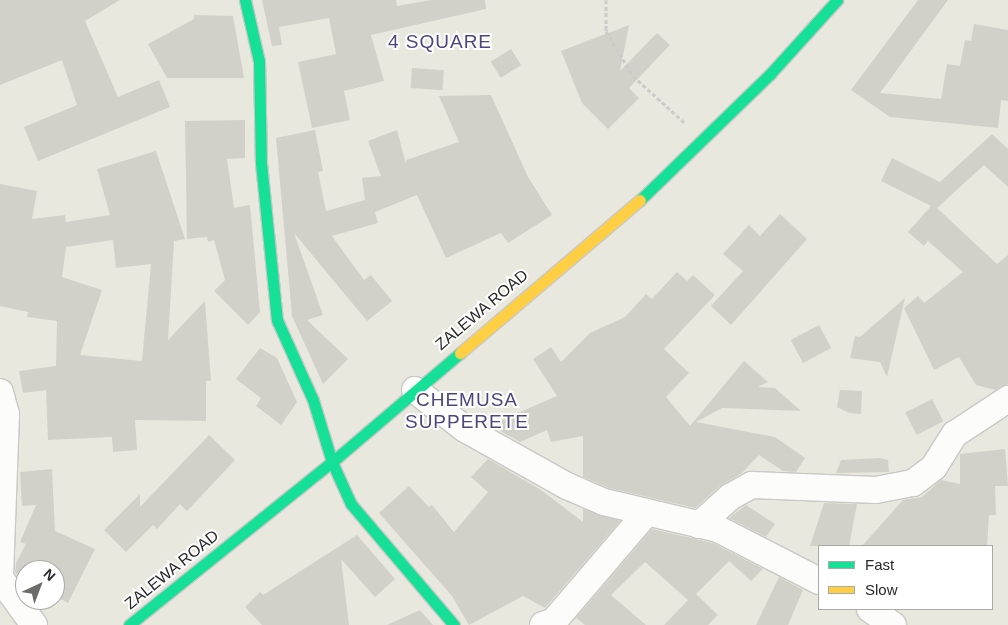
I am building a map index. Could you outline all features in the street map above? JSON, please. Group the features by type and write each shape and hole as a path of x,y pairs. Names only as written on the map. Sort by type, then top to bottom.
{"main road":[{"path":"246,0 259,60 261,163 277,320 313,400 332,462 350,504 454,625"},
{"name":"ZALEWA ROAD","path":"129,625 332,462 644,196 770,74 837,0"}],"street":[{"path":"415,390 465,428 567,486 604,502 722,531 818,580"},
{"path":"0,392 6,414 0,578 34,625"},
{"path":"700,525 730,497 752,485 876,490 913,482 934,467 950,440 960,430 1008,399"},
{"path":"550,624 647,512"},
{"path":"872,610 894,625"}],"path":[{"path":"606,0 606,31 633,76 703,139"}],"building":[{"path":"0,0 120,0 85,21 118,97 159,80 170,107 38,161 24,127 77,105 62,60 0,85"},
{"path":"262,0 396,0 397,6 431,0 485,0 486,9 371,35 384,81 344,91 350,120 312,128 298,62 336,54 329,18 279,27 282,45 272,46"},
{"path":"918,0 948,0 880,93 941,99 947,64 960,66 965,40 971,41 974,24 1008,30 1008,101 1001,100 998,128 890,117 851,90"},
{"path":"194,15 233,16 244,78 167,78 148,44 194,19"},
{"path":"629,25 620,71 657,33 670,45 629,88 639,98 608,129 582,103 561,51"},
{"path":"511,49 521,65 501,78 491,62"},
{"path":"412,68 444,70 443,90 411,88"},
{"path":"491,95 528,177 552,215 508,243 501,233 446,258 417,195 375,212 378,223 332,236 364,280 371,275 392,301 367,321 294,233 323,315 307,320 348,359 323,384 292,316 276,138 315,130 323,171 318,172 326,211 365,200 362,178 381,176 368,141 397,130 406,164 406,160 459,142 439,96"},
{"path":"245,120 245,158 227,159 234,208 250,205 260,312 248,325 214,291 225,280 214,240 208,242 207,237 187,239 185,121"},
{"path":"992,134 1008,149 1008,187 984,165 937,208 997,264 1008,255 1008,384 995,390 976,385 959,357 934,370 904,308 918,296 924,303 963,272 928,241 924,246 908,232 931,206 881,181 892,158 940,182"},
{"path":"156,151 185,239 174,241 168,340 205,301 211,381 206,381 206,421 135,420 137,450 113,452 112,437 48,440 46,390 23,393 19,371 56,366 57,321 27,317 28,312 0,306 0,184 37,191 32,219 65,215 66,222 110,215 97,169","holes":["113,240 116,268 151,264 142,361 80,355 102,290 62,277 66,247"]},
{"path":"780,214 807,239 731,325 711,306 743,271 723,254 749,225 760,236"},
{"path":"677,272 687,281 693,275 715,295 664,349 689,373 666,397 690,426 744,361 768,382 758,387 775,388 801,411 722,408 696,422 775,437 805,458 796,472 783,471 759,455 742,473 720,486 695,508 609,488 583,477 583,436 551,442 547,430 520,442 502,432 497,422 557,396 533,359 551,347 561,362 590,333 625,317 646,294 652,299"},
{"path":"905,298 887,377 880,362 850,358 855,336 860,337"},
{"path":"819,325 831,348 803,363 791,340"},
{"path":"260,348 277,358 297,402 281,425 256,406 261,398 236,379"},
{"path":"840,390 862,391 861,414 849,413 837,407"},
{"path":"932,399 943,421 917,435 905,413"},
{"path":"209,435 235,460 187,511 180,504 157,529 153,525 126,552 104,530 140,494 140,507"},
{"path":"1005,449 1008,486 995,486 996,515 989,515 987,545 863,545 903,500 922,497 941,480 960,484 960,454"},
{"path":"880,458 888,460 889,472 836,473 841,460"},
{"path":"488,459 541,490 583,522 583,509 620,521 545,608 523,596 469,625 452,596 379,513 409,486 429,507 432,505 454,532 488,492 471,477"},
{"path":"52,469 55,531 95,549 68,603 65,601 65,560 18,560 26,544 20,542 36,505 22,506 20,472"},
{"path":"824,503 857,504 849,545 810,546"},
{"path":"746,505 775,524 766,537 729,518"},
{"path":"652,529 713,543 763,569 751,581 729,561 696,594 718,615 708,625 664,625 688,600 645,562 611,595 646,625 585,625 576,618"},
{"path":"357,535 395,579 375,597 341,559 349,625 262,625 245,607 260,592 263,595"},
{"path":"779,577 803,590 788,625 756,625"},
{"path":"420,610 433,625 387,625"}],"traffic: fast":[{"path":"245,0 259,61 261,163 277,320 313,400 332,462 351,504 454,625"},
{"path":"640,200 770,74 837,0"},
{"path":"129,625 332,462 460,353"}],"traffic: slow":[{"path":"460,353 640,200"}],"district":[{"name":"4 SQUARE","path":"440,42"},
{"name":"CHEMUSA SUPPERETE","path":"467,411"}]}
